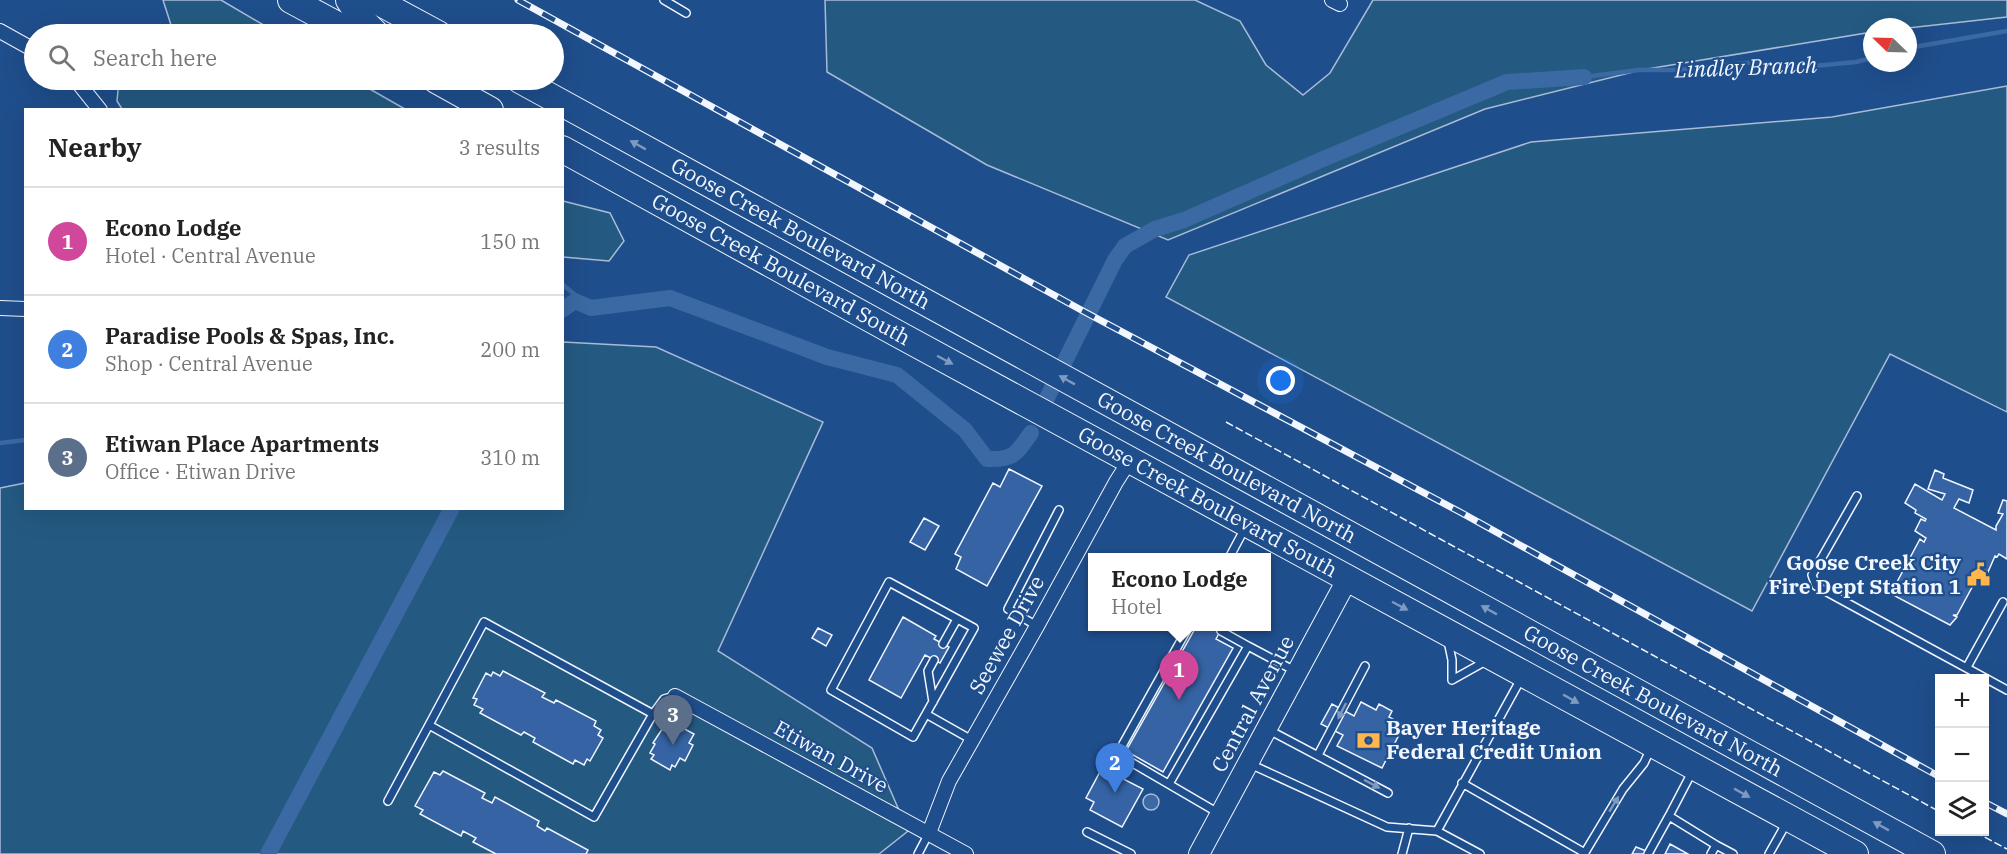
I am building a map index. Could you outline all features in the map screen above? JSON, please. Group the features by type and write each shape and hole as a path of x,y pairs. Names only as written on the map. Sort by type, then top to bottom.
{"highway":[{"path":"291,0 335,24"},
{"path":"349,0 366,24"},
{"path":"375,0 419,24"},
{"path":"454,90 486,108"},
{"name":"Goose Creek Boulevard North","path":"538,90 1932,854"},
{"name":"Goose Creek Boulevard South","path":"564,150 1855,854"},
{"path":"1297,505 1338,542 1346,564 1348,578 1364,573 1386,571 1432,579"}],"street":[{"path":"0,31 24,44"},
{"path":"84,90 98,108"},
{"path":"0,308 24,310"},
{"name":"Seewee Drive","path":"929,833 949,781 1130,460"},
{"name":"Central Avenue","path":"1199,854 1348,578"},
{"name":"Etiwan Drive","path":"675,696 966,854"}],"lane":[{"path":"664,0 686,13"},
{"path":"1857,496 1812,575 1816,586 2007,690"},
{"path":"1037,626 1008,609 1059,510"},
{"path":"1231,553 1248,523"},
{"path":"889,582 974,628 933,702 913,737 831,690 889,582"},
{"path":"1967,667 2003,602"},
{"path":"943,644 957,619"},
{"path":"388,801 484,622 653,714"},
{"path":"1445,630 1452,654 1452,680 1468,669 1495,657"},
{"path":"1187,631 1123,744 1121,752 1124,758 1221,814"},
{"path":"1221,631 1298,672"},
{"path":"1168,784 1248,646"},
{"path":"933,702 928,671 934,660"},
{"path":"1318,755 1365,666"},
{"path":"1437,831 1524,673"},
{"path":"429,725 594,817 653,714 664,699 675,696"},
{"path":"926,714 972,740"},
{"path":"1267,729 1388,793"},
{"path":"1462,783 1585,854 1623,789 1644,763 1653,744"},
{"path":"1248,764 1387,826 1437,831 1480,854"},
{"path":"1648,854 1695,767"},
{"path":"1669,816 1733,854"},
{"path":"1769,854 1789,818"},
{"path":"1402,854 1409,828"},
{"path":"1087,832 1131,854"},
{"path":"918,854 929,833"},
{"path":"1711,854 1716,845"}],"shaded area":[{"path":"163,0 221,0 262,24 171,24"},
{"path":"825,0 1195,0 1240,21 1266,65 1303,95 1330,73 1373,0 2007,0 2007,17 1917,27 1917,18 1863,18 1863,33 1641,70 1485,109 1168,240 987,165 827,72"},
{"path":"2007,86 2007,412 1890,354 1752,611 1166,297 1189,255 1531,142 1832,117"},
{"path":"118,90 372,90 403,108 121,108 117,101"},
{"path":"564,201 610,213 624,241 609,261 564,257"},
{"path":"564,342 656,347 823,422 718,651 872,748 908,831 879,854 0,854 0,488 24,483 24,510 564,510"},
{"path":"1148,794 1154,794 1159,802 1157,808 1148,810 1143,805 1143,799"}],"building":[{"path":"1009,469 1042,486 987,586 956,569 961,557 955,554 993,483 1000,487"},
{"path":"1935,470 1944,474 1943,478 1973,490 1969,503 1959,499 1954,508 1996,530 2003,514 1998,513 2003,500 2007,501 2007,559 1999,554 1995,556 1988,572 1982,569 1957,615 1953,615 1957,617 1950,625 1893,595 1897,587 1894,585 1895,583 1900,584 1897,582 1920,539 1924,542 1926,538 1915,531 1921,519 1925,521 1926,519 1915,513 1916,510 1905,503 1915,484 1942,500 1945,494 1928,489"},
{"path":"924,518 939,526 925,550 910,542"},
{"path":"903,617 936,636 934,639 949,647 940,663 925,655 901,698 869,680"},
{"path":"818,628 832,635 826,646 812,638"},
{"path":"1194,631 1220,631 1216,639 1233,648 1163,772 1126,751"},
{"path":"503,671 545,693 542,697 554,703 556,700 596,721 594,726 601,730 598,735 603,738 590,761 587,759 584,765 575,760 573,764 533,742 535,738 524,732 521,735 480,713 483,709 474,705 477,699 473,698 486,673 491,676 493,672 500,676"},
{"name":"Bayer Heritage Federal Credit Union","path":"1361,702 1376,710 1379,704 1392,711 1389,717 1404,725 1382,768 1337,746 1343,735 1321,724 1332,704 1354,716"},
{"path":"668,720 694,734 689,743 693,745 685,761 680,758 675,767 672,765 670,770 651,759 654,755 650,753 655,744 653,743"},
{"path":"1102,768 1143,789 1122,827 1090,810 1094,802 1086,798"},
{"path":"443,771 485,793 482,798 492,803 495,797 539,821 537,826 545,831 547,828 588,850 586,854 496,854 473,842 476,838 463,831 461,836 420,814 423,810 415,806 434,772 440,775"},
{"path":"1670,844 1688,854 1665,854"},
{"path":"1636,847 1654,854 1632,854"}],"waterway":[{"name":"Lindley Branch","path":"1917,46 2007,31"},
{"name":"Lindley Branch","path":"1584,77 1639,70 1678,70 1756,62 1793,68 1863,60"},
{"path":"1063,365 1115,260 1125,246 1155,229 1184,220 1507,82 1584,77"},
{"path":"564,286 591,308"},
{"path":"564,309 575,301 591,308 670,298 827,357 897,375 965,430 987,459 1009,457 1022,446 1031,433"},
{"path":"1047,398 1052,388"},
{"path":"0,443 24,440"},
{"path":"268,854 451,510"}],"railway":[{"path":"518,0 562,24"},
{"path":"564,25 1083,311 1460,512 1935,774"},
{"path":"1989,805 2007,814"}],"fence":[{"path":"1226,422 1935,809"},
{"path":"1983,836 2007,849"}],"place":[{"name":"Goose Creek City Fire Dept Station 1","path":"1979,575"},
{"name":"Econo Lodge","path":"1179,700"},
{"name":"Bayer Heritage Federal Credit Union","path":"1368,740"},
{"name":"Etiwan Place Apartments","path":"673,745"},
{"name":"Paradise Pools & Spas, Inc.","path":"1115,793"}]}
